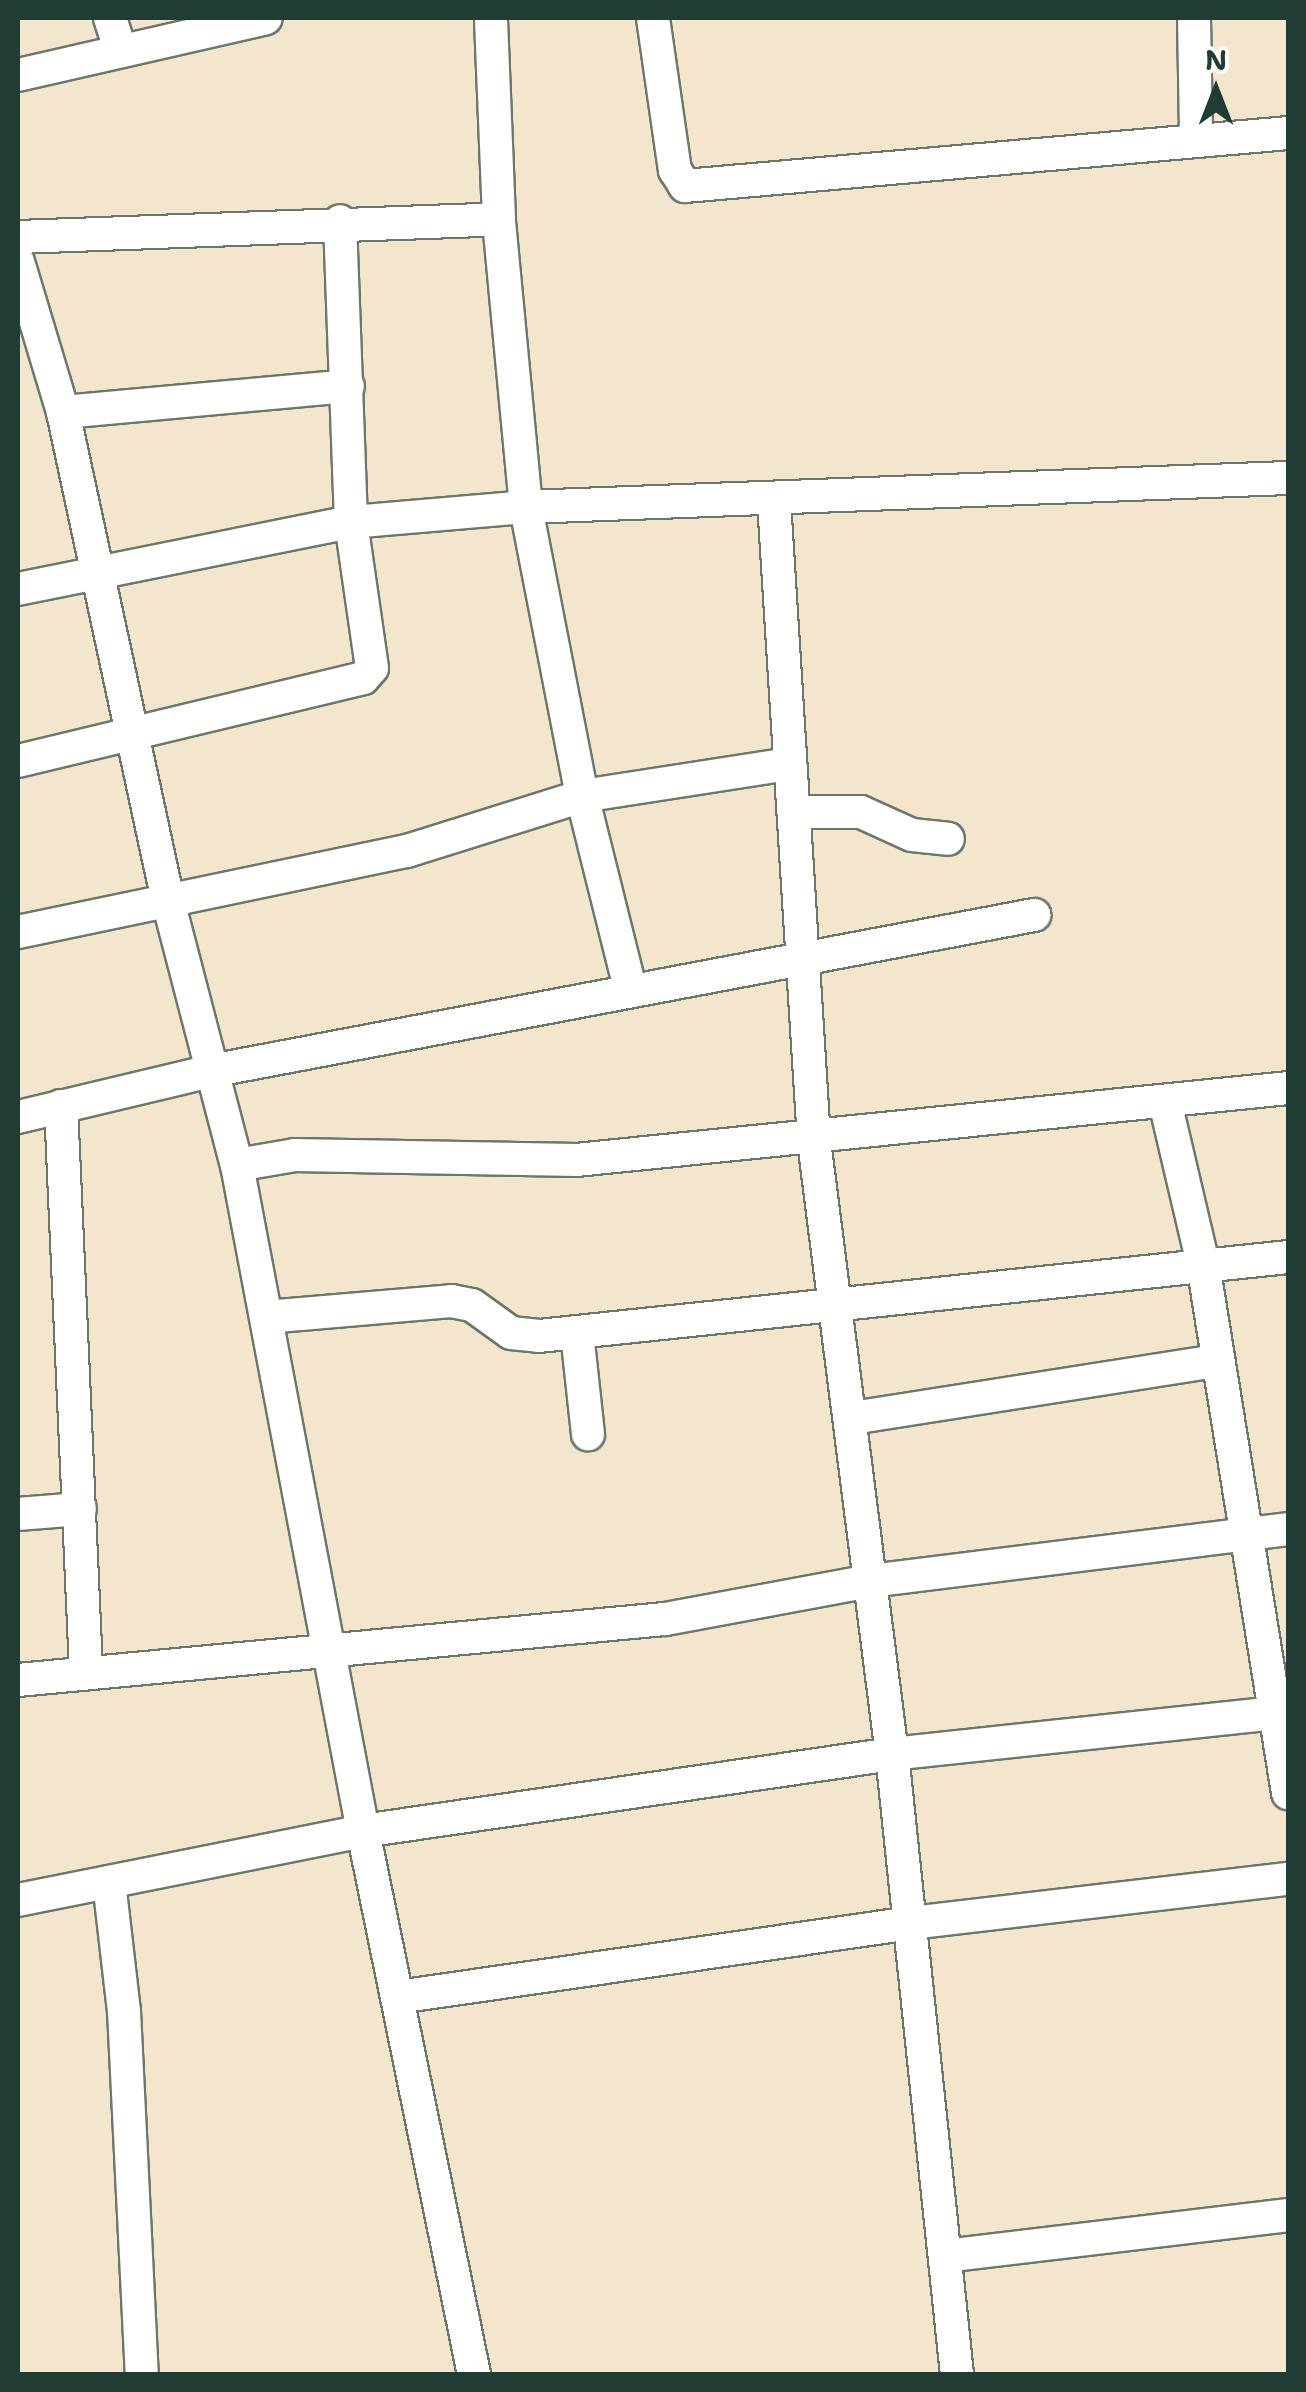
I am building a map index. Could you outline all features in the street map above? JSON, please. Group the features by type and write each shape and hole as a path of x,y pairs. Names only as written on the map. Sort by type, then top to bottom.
{"street":[{"path":"18,75 115,32 266,18"},
{"path":"491,18 499,219 526,508 582,796 630,988"},
{"path":"654,18 675,170 685,186 1288,132"},
{"path":"1194,18 1196,138"},
{"path":"18,238 340,221 499,219"},
{"path":"18,760 362,678 372,668 351,522 340,221"},
{"path":"18,262 62,412 168,901 216,1070 238,1165 362,1831 474,2374"},
{"path":"62,412 348,386"},
{"path":"18,589 94,570 351,522 526,508 1288,478"},
{"path":"774,501 814,1141 892,1754 957,2374"},
{"path":"18,932 408,851 582,796 788,764"},
{"path":"795,812 861,812 912,835 948,839"},
{"path":"18,1116 216,1070 630,988 1034,915"},
{"path":"238,1165 296,1155 576,1160 814,1141 1288,1088"},
{"path":"1164,1102 1203,1264 1246,1534 1284,1712 1288,1793"},
{"path":"61,1106 86,1670"},
{"path":"266,1317 450,1301 472,1305 511,1333 577,1333 1288,1257"},
{"path":"577,1333 588,1434"},
{"path":"852,1418 1218,1361"},
{"path":"18,1514 80,1509"},
{"path":"18,1680 86,1670 329,1653 665,1620 871,1581 1288,1529"},
{"path":"18,1900 362,1831 892,1754 1284,1712"},
{"path":"398,1997 910,1924 1288,1879"},
{"path":"109,1882 124,2012 142,2374"},
{"path":"945,2256 1288,2215"}]}
